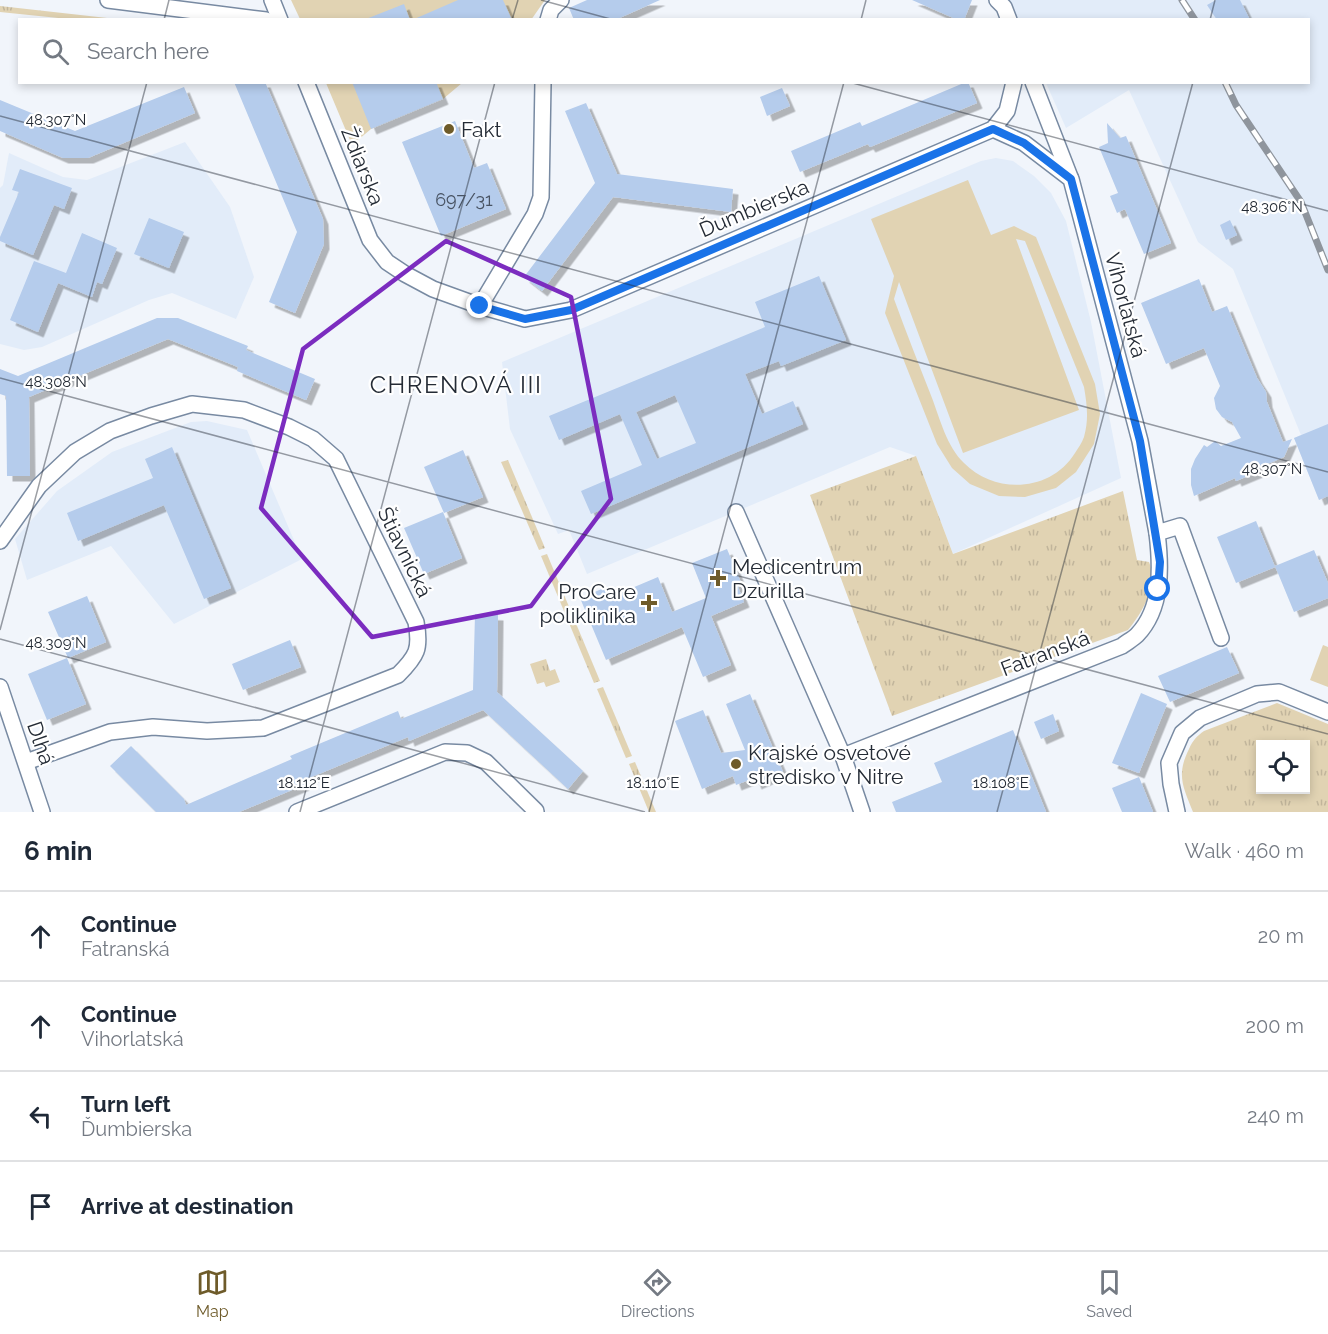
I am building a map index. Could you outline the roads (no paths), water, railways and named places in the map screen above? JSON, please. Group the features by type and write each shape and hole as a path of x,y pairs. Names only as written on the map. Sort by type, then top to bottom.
{"street":[{"path":"108,0 250,18"},
{"path":"272,0 279,18"},
{"path":"549,18 551,10 561,0"},
{"path":"997,0 1004,7 1008,18"},
{"name":"Ždiarska","path":"307,84 370,240 387,262"},
{"path":"480,306 535,214 541,198 543,84"},
{"path":"1014,84 1007,111 993,129 1024,143 1071,179"},
{"path":"1034,84 1071,179"},
{"name":"Ďumbierska","path":"387,262 432,289 525,319 571,310 993,129"},
{"name":"Vihorlatská","path":"1071,179 1140,441 1156,533"},
{"name":"Štiavnická","path":"0,541 39,486 75,452 110,431 192,404 244,410 313,439 336,459 416,622 419,641 414,659 398,675 263,728 207,731 153,727 110,732 26,762"},
{"path":"739,518 843,756 862,812"},
{"path":"1156,533 1180,526 1221,638"},
{"name":"Fatranská","path":"843,756 1122,646 1137,635 1151,615 1158,589 1160,562 1156,533"},
{"name":"Dlhá","path":"0,687 42,812"},
{"path":"1177,812 1169,763 1182,733 1200,718 1257,694 1279,692 1328,712"},
{"path":"297,812 446,752 467,753 486,762 535,812"}],"railway":[{"path":"1182,0 1194,18"},
{"path":"1226,84 1236,105 1301,202 1328,270"}],"place":[{"name":"Fakt","path":"449,129"},
{"name":"Medicentrum Dzurilla","path":"718,578"},
{"name":"ProCare poliklinika","path":"649,603"},
{"name":"Krajské osvetové stredisko v Nitre","path":"736,764"}],"district":[{"name":"CHRENOVÁ III","path":"456,384"}]}
